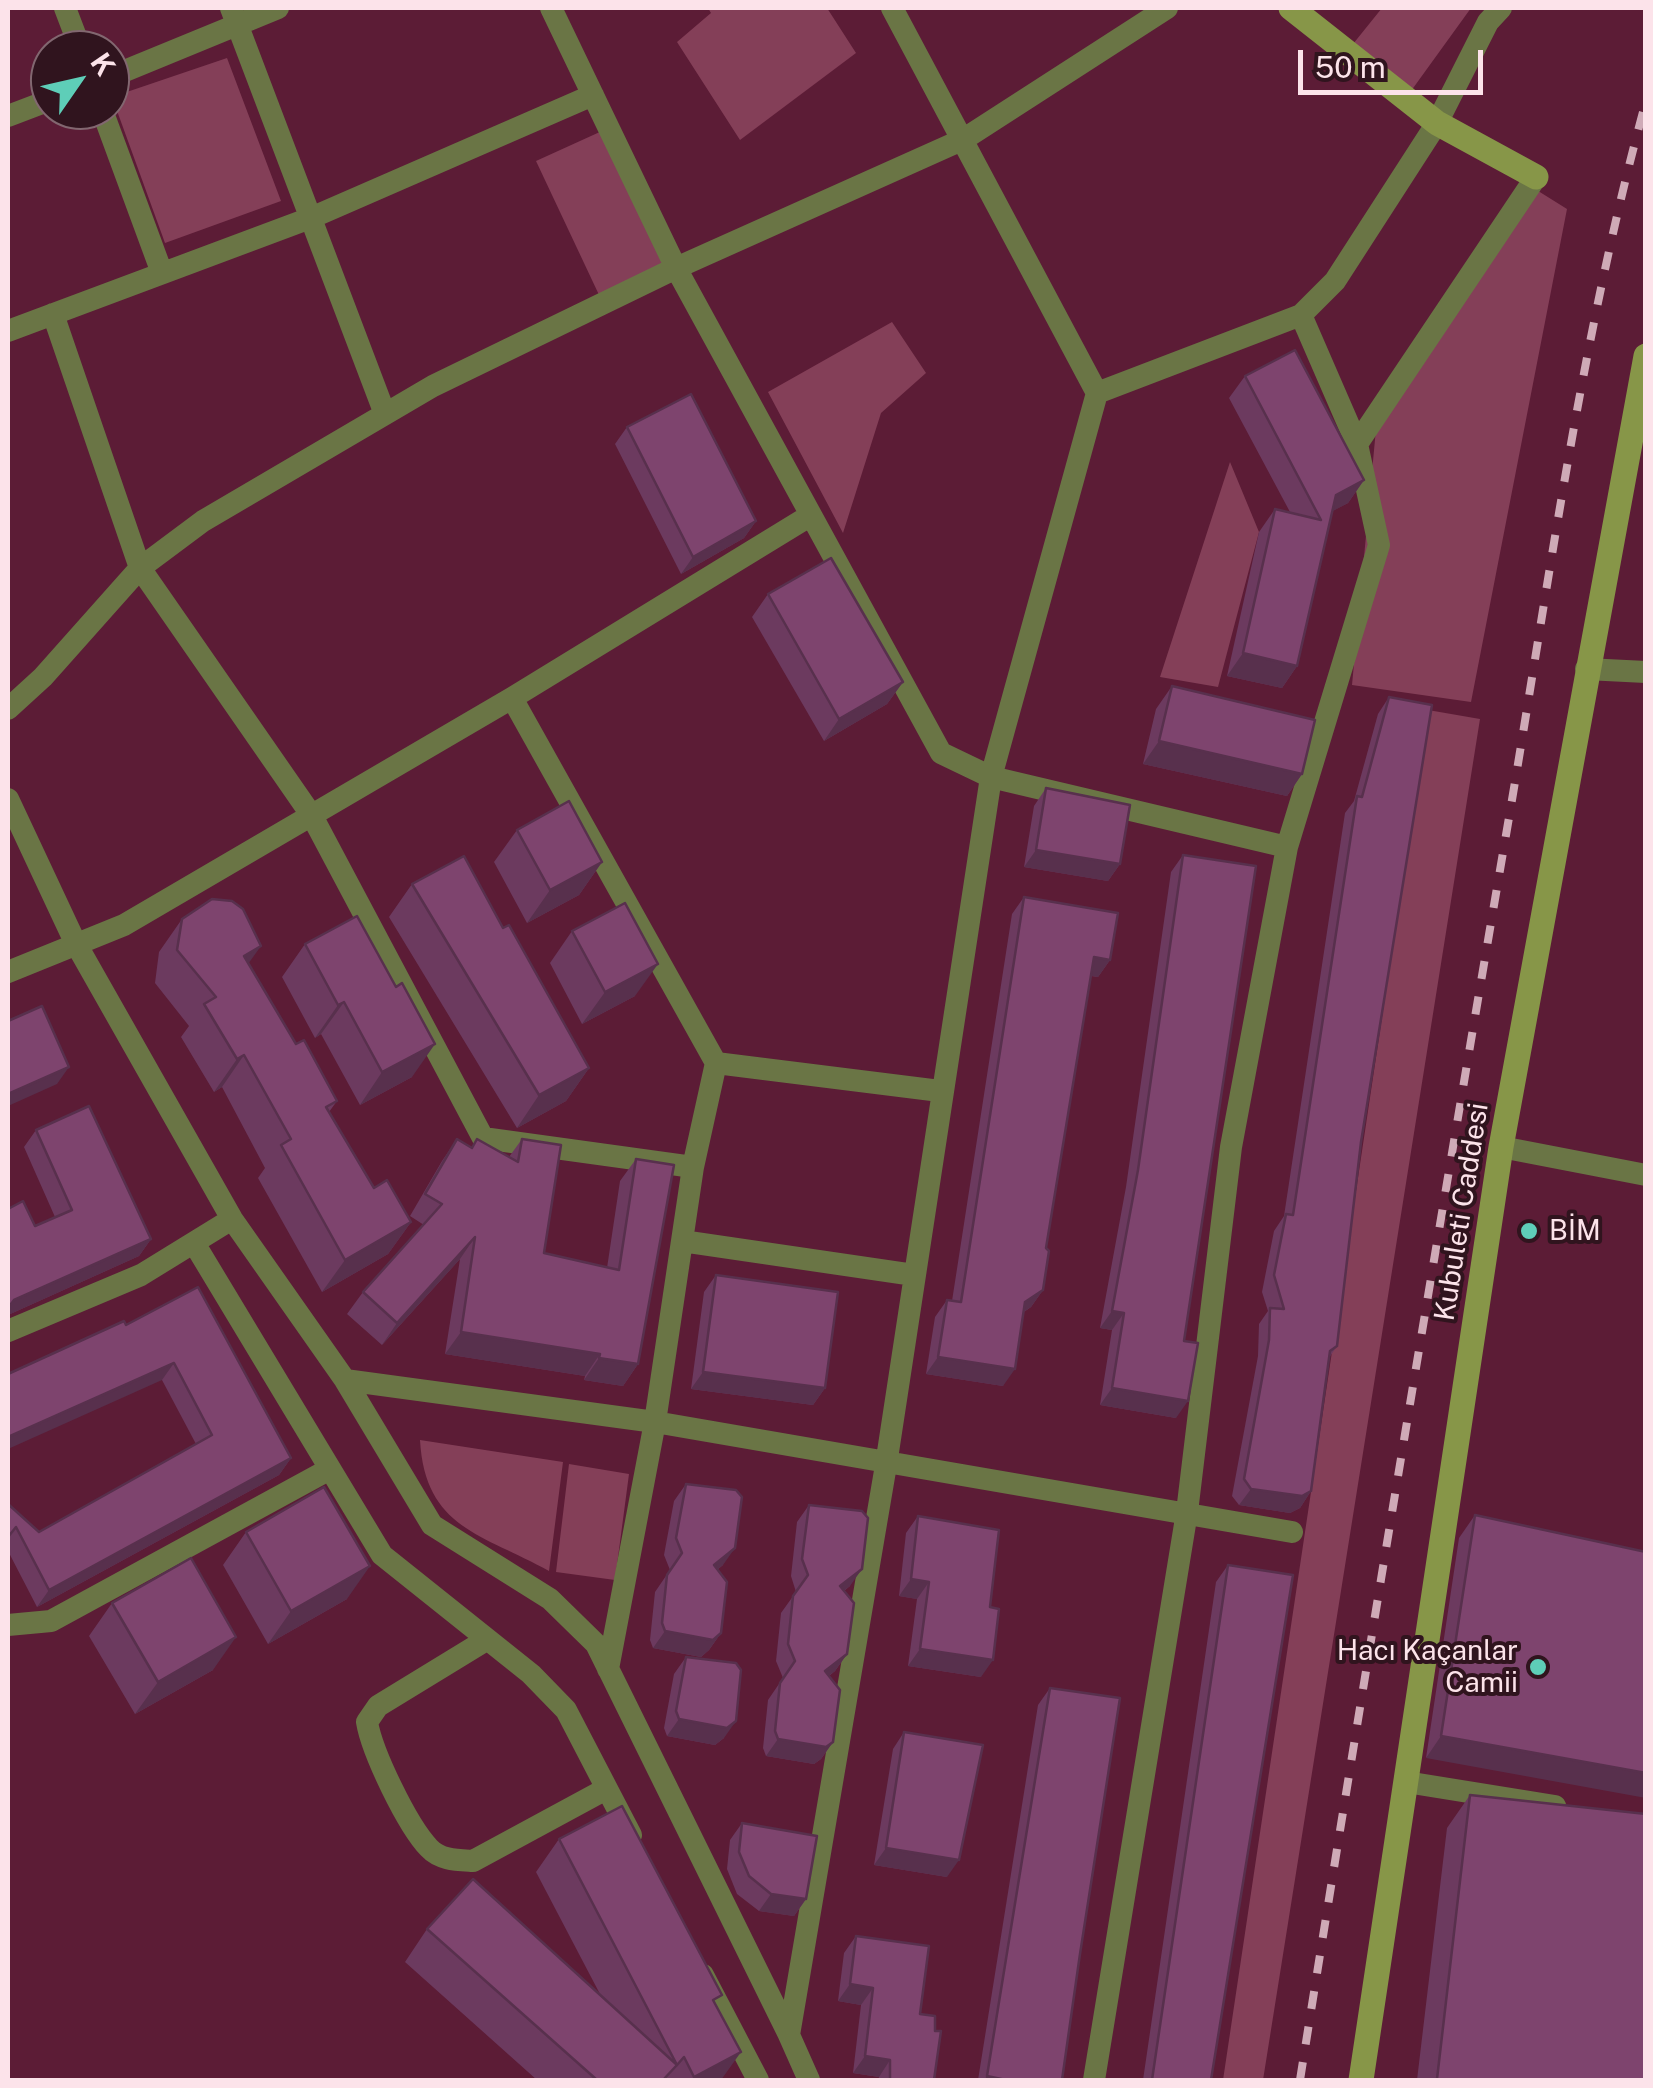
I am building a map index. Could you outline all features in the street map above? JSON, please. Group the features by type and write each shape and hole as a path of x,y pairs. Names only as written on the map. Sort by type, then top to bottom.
{"street":[{"path":"130,67 234,15 278,8"},
{"path":"550,8 676,268 940,753 991,777 1286,847"},
{"path":"789,2035 886,1465 940,1091 991,777 1097,392 892,8"},
{"path":"8,709 43,677 140,568 202,521 385,414 676,268 964,139 1167,8"},
{"path":"1291,8 1437,123 1536,177 1357,444"},
{"path":"1097,392 1301,315 1334,281 1437,123 1488,22 1501,8"},
{"path":"234,15 385,414"},
{"path":"8,330 313,216 593,95"},
{"path":"109,130 162,273"},
{"path":"53,314 140,568 312,816 484,1138 694,1167"},
{"path":"1094,2080 1187,1512 1231,1147 1286,847 1379,544 1357,444 1301,315"},
{"name":"Kubuleti Caddesi","path":"1361,2080 1502,1147 1586,668 1646,356"},
{"path":"8,972 124,925 512,698 810,514"},
{"path":"1586,668 1646,672"},
{"path":"512,698 716,1062 694,1167 654,1422 608,1669"},
{"path":"8,799 75,942 232,1219 345,1380 432,1525 550,1598 596,1644 809,2080"},
{"path":"716,1062 940,1091"},
{"path":"1502,1147 1646,1175"},
{"path":"8,1331 141,1275 232,1219"},
{"path":"682,1240 914,1274"},
{"path":"194,1243 382,1555 531,1674 566,1710 642,1858"},
{"path":"345,1380 654,1422 1292,1532"},
{"path":"8,1626 51,1621 328,1470"},
{"path":"486,1640 378,1706 367,1722 372,1749 429,1850 449,1860 472,1861 606,1789"},
{"path":"1406,1782 1584,1810"},
{"path":"696,1960 758,2080"}],"shaded area":[{"path":"708,8 827,8 856,53 740,140 677,42 711,13"},
{"path":"1382,8 1471,8 1411,91 1353,44"},
{"path":"227,58 281,201 165,243 124,130 130,130 130,91"},
{"path":"602,131 669,264 600,297 536,161"},
{"path":"1535,189 1567,209 1471,702 1352,685 1376,429"},
{"path":"892,322 926,373 881,413 843,533 768,392"},
{"path":"1230,462 1259,532 1218,687 1160,677"},
{"path":"1428,710 1480,719 1263,2080 1223,2080"},
{"path":"420,1440 563,1462 549,1571 480,1537 446,1511 424,1470"},
{"path":"569,1464 629,1474 615,1580 556,1572"}],"building":[{"path":"1295,350 1364,480 1336,495 1297,666 1243,653 1275,509 1321,520 1245,376"},
{"path":"691,394 756,521 693,557 627,427"},
{"path":"831,558 903,682 839,719 768,594"},
{"path":"1172,686 1315,720 1302,774 1159,741"},
{"path":"1389,697 1432,705 1361,1142 1337,1346 1330,1351 1311,1491 1302,1496 1251,1489 1244,1479 1269,1340 1270,1308 1284,1309 1274,1275 1286,1214 1293,1215 1357,796 1362,797"},
{"path":"1046,788 1130,805 1120,864 1036,850"},
{"path":"569,801 602,862 550,890 517,830"},
{"path":"1183,855 1256,866 1184,1341 1198,1343 1188,1401 1112,1388 1124,1313 1112,1311 1138,1170"},
{"path":"464,856 503,928 509,925 589,1068 539,1095 412,884"},
{"path":"1024,897 1118,913 1110,960 1094,957 1046,1248 1049,1251 1043,1290 1025,1302 1015,1369 938,1357 947,1300 961,1302"},
{"path":"212,899 232,901 243,909 261,946 244,956 296,1044 304,1040 337,1101 326,1107 374,1188 387,1180 411,1222 345,1260 281,1145 291,1139 244,1055 237,1059 204,1004 216,997 177,950 182,919"},
{"path":"625,903 658,964 605,992 572,931"},
{"path":"357,916 396,987 402,983 435,1044 382,1072 344,1002 338,1005 305,944"},
{"path":"42,1006 69,1067 8,1094 8,1021"},
{"path":"89,1106 151,1239 14,1300 8,1308 8,1209 23,1201 35,1226 72,1210 36,1130"},
{"path":"457,1139 472,1148 477,1139 518,1162 522,1139 561,1145 544,1253 619,1270 636,1159 674,1165 638,1364 599,1358 600,1354 461,1332 475,1237 397,1323 363,1292 442,1204 425,1194"},
{"path":"716,1275 838,1292 825,1388 703,1372"},
{"path":"198,1287 291,1458 49,1590 16,1527 8,1537 8,1504 39,1532 212,1435 174,1363 8,1437 8,1374 124,1321 126,1325"},
{"path":"686,1484 736,1490 742,1497 735,1548 714,1565 727,1582 721,1633 713,1640 665,1631 662,1623 667,1575 682,1553 676,1538"},
{"path":"324,1487 370,1566 291,1611 246,1532"},
{"path":"809,1505 862,1511 868,1518 862,1569 840,1586 854,1603 847,1654 825,1671 840,1690 833,1742 826,1747 778,1739 775,1731 780,1683 795,1661 788,1644 793,1596 808,1575 802,1559"},
{"name":"Hacı Kaçanlar Camii","path":"1475,1515 1646,1552 1646,1773 1441,1736"},
{"path":"918,1516 999,1530 990,1607 999,1609 993,1660 920,1649 929,1582 911,1579"},
{"path":"191,1558 236,1637 158,1682 112,1603"},
{"path":"1228,1565 1293,1575 1211,2080 1152,2080"},
{"path":"686,1657 736,1663 741,1670 736,1721 727,1728 679,1719 676,1711"},
{"path":"1050,1688 1120,1698 1062,2080 1006,2080 987,2076"},
{"path":"904,1732 983,1745 959,1860 886,1848"},
{"path":"1470,1795 1646,1814 1646,2080 1437,2079"},
{"path":"622,1806 722,1995 713,2000 741,2052 694,2077 684,2057 677,2065 559,1839"},
{"path":"742,1823 817,1836 806,1899 771,1894 749,1876 739,1852"},
{"path":"473,1879 677,2065 663,2080 597,2080 427,1929"},
{"path":"856,1936 929,1946 920,2014 935,2016 935,2031 941,2031 934,2080 890,2080 890,2060 865,2056 873,1988 850,1984"}],"railway":[{"path":"1300,2080 1567,467 1602,283 1646,101"}],"place":[{"name":"BİM","path":"1529,1231"},
{"name":"Hacı Kaçanlar Camii","path":"1538,1667"}]}
